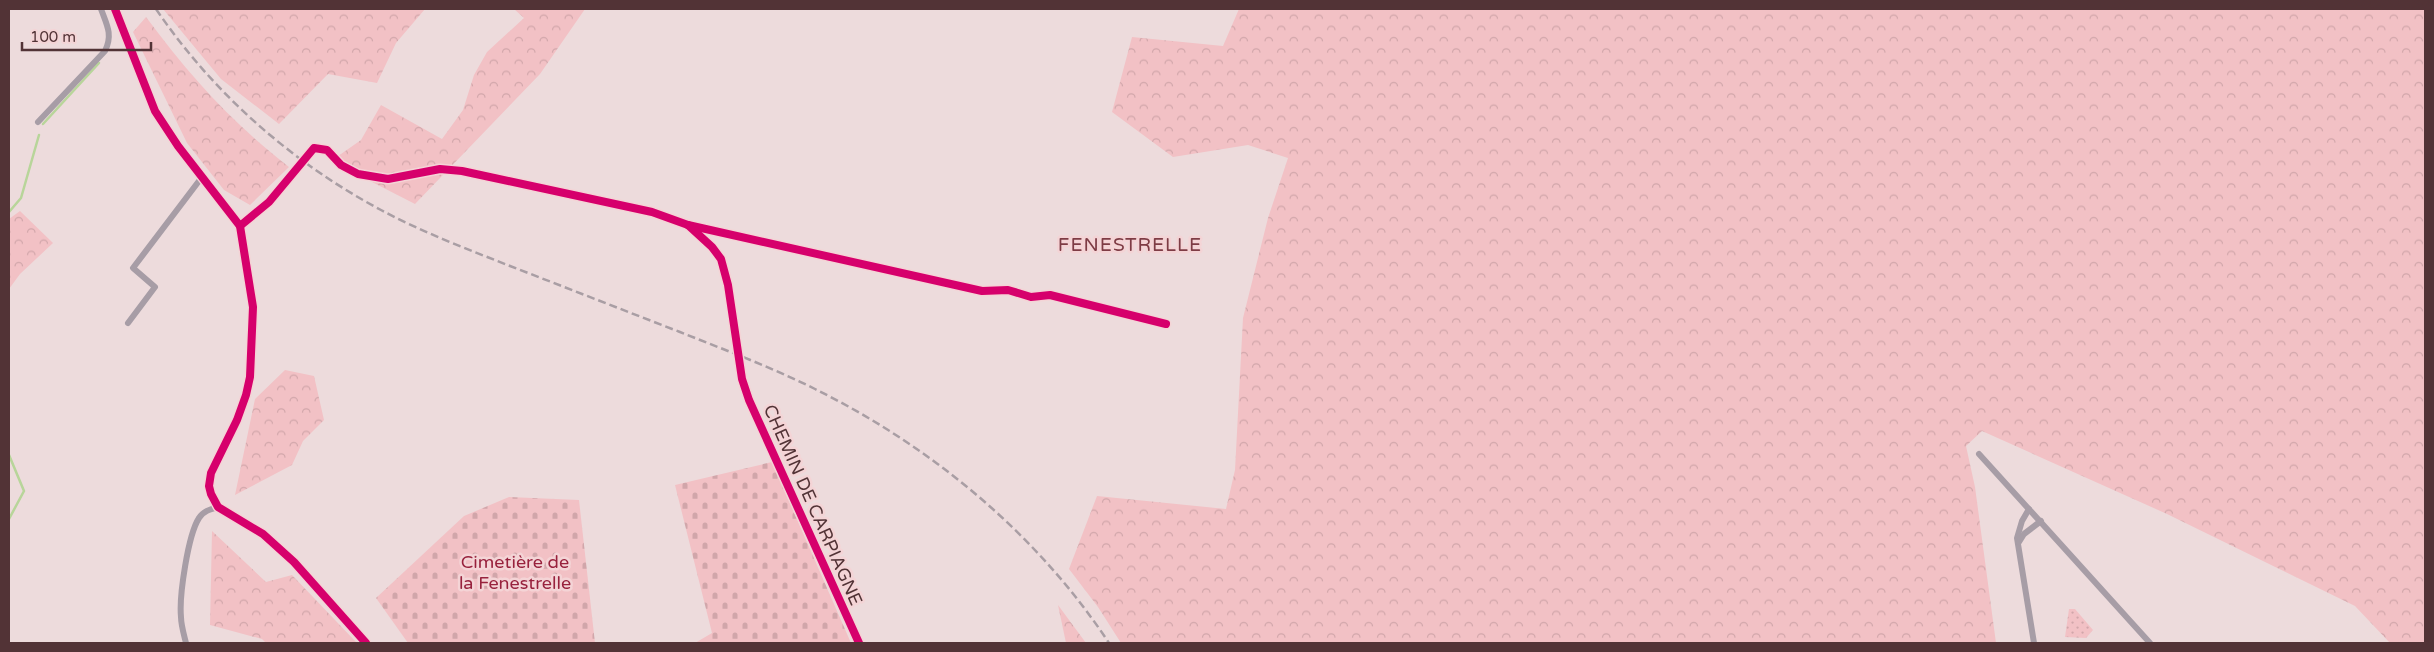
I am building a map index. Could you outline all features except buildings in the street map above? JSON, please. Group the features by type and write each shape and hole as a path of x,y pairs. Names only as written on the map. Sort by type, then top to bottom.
{"street":[{"path":"38,122 105,51 110,41 110,32 101,9"},
{"path":"115,9 155,111 178,146 240,226 253,307 250,376 246,395 237,420 210,478 209,486 218,507 264,534 294,562 366,643"},
{"path":"240,226 269,202 314,148 327,150 342,165 358,174 388,179 440,169 462,171 652,212 688,225 982,291 1008,290 1031,297 1050,295 1166,324"},
{"path":"128,323 155,287 133,268 202,177"},
{"path":"688,225 712,247 721,259 728,285 736,340"},
{"name":"CHEMIN DE CARPIAGNE","path":"742,379 749,400 859,643"},
{"path":"1978,454 2150,643"},
{"path":"186,643 180,617 183,578 199,518 205,511 218,507"},
{"path":"2029,508 2022,522 2018,543 2034,643"},
{"path":"2018,543 2024,534 2041,521"}],"green space":[{"path":"163,9 425,9 396,43 377,83 328,74 279,124 221,79"},
{"path":"514,9 585,9 540,74 415,204 331,161 361,140 381,105 442,139 463,110 474,75 487,52 524,18"},
{"path":"1239,9 2425,9 2425,643 2390,643 2355,606 2167,514 1982,431 1966,446 1975,487 1996,643 1121,643 1098,607 1069,569 1097,496 1226,509 1235,470 1243,318 1268,218 1288,158 1248,145 1173,157 1112,112 1132,37 1223,46"},
{"path":"146,17 195,79 212,97 248,133 289,167 250,205 224,190 187,143 133,32"},
{"path":"20,211 53,243 20,274 9,289 9,219"},
{"path":"285,370 314,376 324,420 303,441 292,465 235,495 255,399"},
{"path":"772,462 851,643 695,643 712,633 675,485"},
{"name":"Cimetière de la Fenestrelle","path":"509,497 579,500 595,643 408,643 376,598 464,516"},
{"path":"212,531 266,582 292,575 357,643 266,643 262,639 210,625"},
{"path":"1058,605 1086,643 1066,643"},
{"path":"2069,609 2075,609 2093,630 2086,638 2065,637"}],"waterway":[{"path":"43,124 99,63"},
{"path":"9,212 21,198 39,135"},
{"path":"9,455 24,491 9,519"}],"tunnel":[{"path":"736,340 742,379"}],"railway":[{"path":"156,9 178,40 203,69 256,123 316,170 348,191 412,226 445,240 782,373 858,412 900,438 940,466 979,497 1015,530 1049,565 1109,643"}],"cycle path":[{"path":"115,9 155,111 178,146 240,226 253,307 250,377 237,420 211,473 209,486 211,494 218,507 263,534 294,562 366,643"},
{"path":"240,226 269,202 314,148 327,150 341,165 358,174 388,179 440,169 462,171 652,212 688,225 712,247 721,259 728,285 742,379 749,400 859,643"},
{"path":"688,225 982,291 1008,290 1031,297 1050,295 1166,324"}],"district":[{"name":"FENESTRELLE","path":"1130,245"}]}
